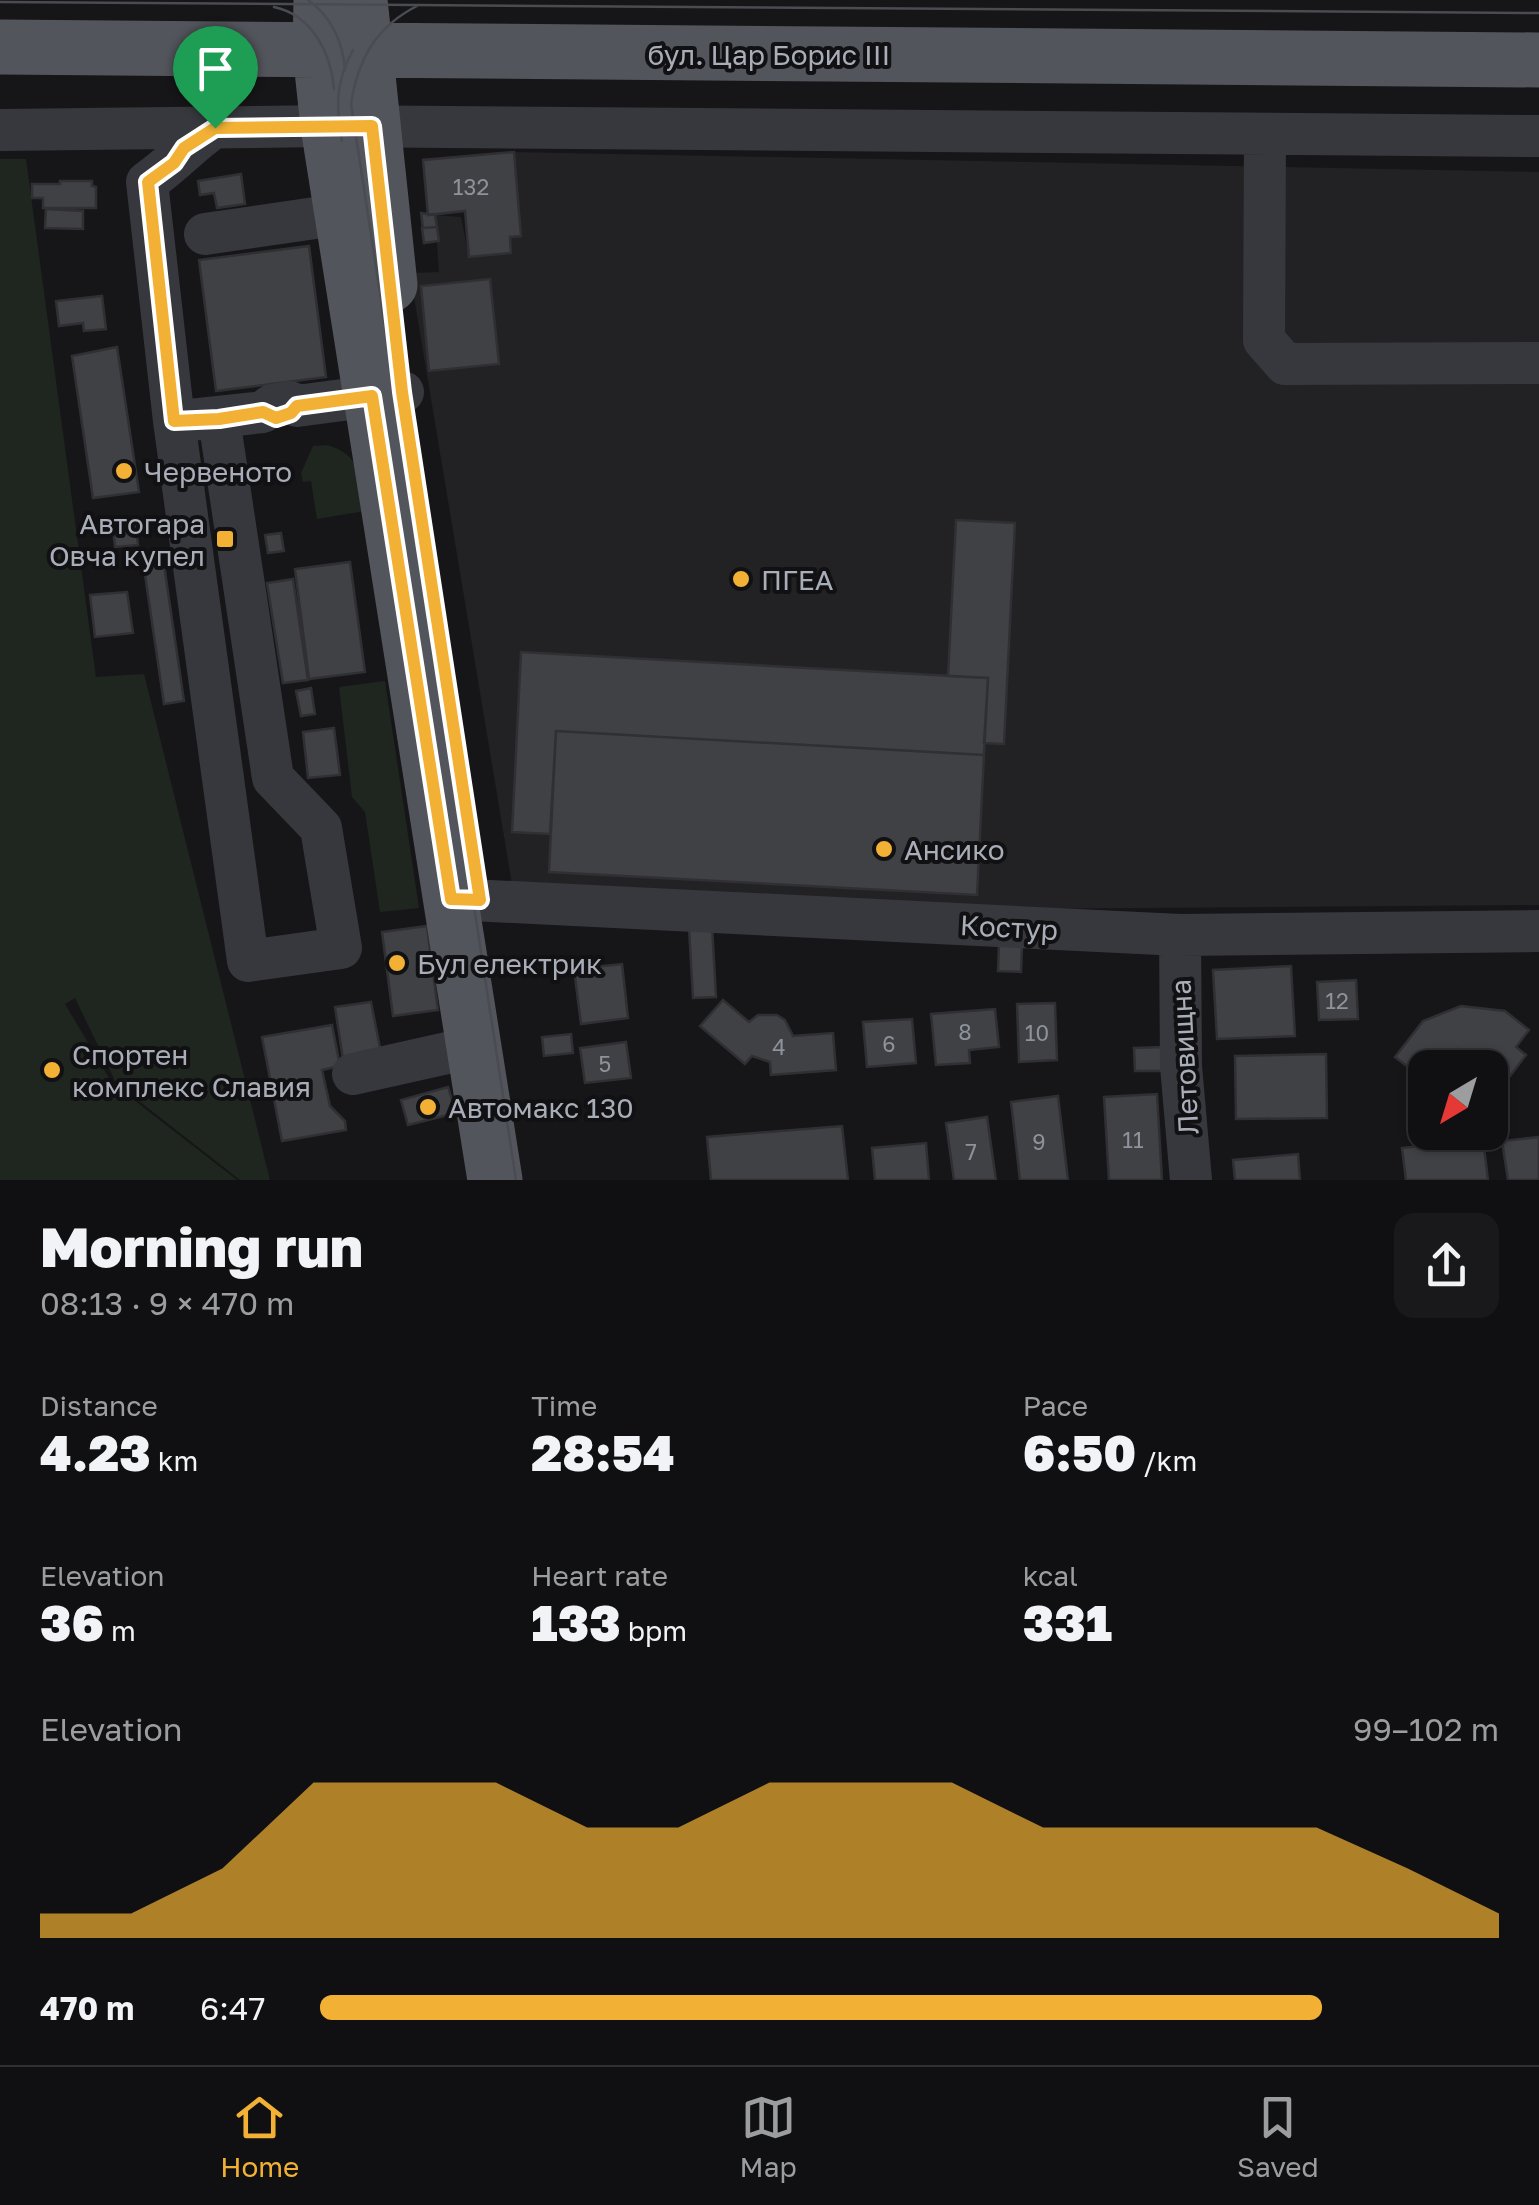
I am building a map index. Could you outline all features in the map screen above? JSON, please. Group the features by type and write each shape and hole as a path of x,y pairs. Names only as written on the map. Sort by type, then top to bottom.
{"main road":[{"name":"бул. Цар Борис III","path":"0,46 342,26 1539,60"},
{"path":"342,26 350,126 387,394 466,900 525,1180"},
{"path":"350,126 342,214 387,394"},
{"path":"466,900 474,1047 495,1180"}],"street":[{"path":"0,130 350,126 1539,136"},
{"path":"215,128 184,148 174,163 148,182 174,421 248,962 341,948 322,828 272,778 219,419"},
{"path":"1265,136 1264,340 1284,364 1539,363"},
{"path":"205,234 342,214"},
{"path":"174,421 219,419 387,394"},
{"name":"Костур","path":"466,900 1180,935 1539,932"},
{"name":"Летовищна","path":"1180,935 1181,1066 1191,1180"},
{"path":"353,1074 474,1047"}],"shaded area":[{"path":"514,152 1539,172 1539,905 1018,909 512,884 410,273 439,272 435,215 461,217 469,257 511,253 510,237 521,235"},
{"path":"0,159 26,159 96,677 144,674 270,1180 240,1180 116,1083 75,998 65,1004 112,1083 237,1180 0,1180"},
{"path":"313,446 339,449 353,462 365,511 317,519 311,481 303,482 301,473"},
{"path":"385,681 419,908 380,912 365,812 352,797 339,687"}],"building":[{"path":"514,152 521,236 510,237 511,253 469,257 465,211 428,215 423,160"},
{"path":"241,174 245,204 217,208 214,193 200,195 198,181"},
{"path":"92,181 96,187 96,208 43,208 43,198 32,198 32,184"},
{"path":"46,209 83,211 83,229 45,228"},
{"path":"421,213 435,215 437,227 423,228"},
{"path":"437,227 439,241 424,243 422,228"},
{"path":"309,246 326,377 216,391 199,260"},
{"path":"490,279 499,364 429,371 421,286"},
{"path":"102,296 106,329 84,331 83,323 59,326 56,301"},
{"path":"117,347 139,492 93,498 72,356"},
{"path":"135,518 138,545 115,547 112,520"},
{"path":"956,520 1015,523 1004,744 984,743 988,678 948,676"},
{"path":"281,533 284,551 268,553 265,535"},
{"path":"163,558 184,701 164,704 143,561"},
{"path":"350,562 365,672 309,679 295,569"},
{"path":"293,579 308,680 283,683 267,583"},
{"path":"127,592 133,633 95,637 90,595"},
{"path":"521,652 988,678 984,755 556,731 550,834 512,832"},
{"path":"311,688 315,714 301,716 296,691"},
{"path":"334,728 340,775 308,778 303,732"},
{"path":"556,731 984,755 977,895 549,872"},
{"path":"427,926 438,1010 393,1016 382,932"},
{"path":"712,926 716,997 693,998 689,928"},
{"path":"999,944 1022,945 1021,972 998,971"},
{"path":"622,964 628,1018 581,1024 574,969"},
{"path":"1291,966 1295,1036 1217,1039 1213,970"},
{"path":"1356,980 1358,1019 1319,1020 1317,982"},
{"path":"723,1000 749,1022 758,1015 777,1015 785,1020 793,1036 833,1033 836,1070 771,1075 770,1062 752,1056 745,1064 700,1026"},
{"path":"371,1002 381,1053 343,1059 335,1007"},
{"path":"1055,1003 1057,1060 1019,1062 1017,1004"},
{"path":"1461,1006 1505,1011 1529,1030 1516,1047 1526,1055 1508,1079 1508,1050 1408,1050 1408,1067 1395,1057 1423,1021"},
{"path":"995,1009 999,1047 969,1050 970,1063 936,1065 931,1014"},
{"path":"912,1019 916,1063 867,1067 863,1022"},
{"path":"332,1025 340,1066 322,1070 330,1106 345,1121 346,1130 282,1141 262,1037"},
{"path":"571,1034 573,1053 544,1056 542,1037"},
{"path":"626,1042 631,1078 585,1083 580,1048"},
{"path":"1163,1047 1164,1071 1135,1071 1134,1048"},
{"path":"1326,1054 1327,1118 1236,1119 1235,1056"},
{"name":"Автомакс 130","path":"448,1087 456,1113 408,1125 401,1100"},
{"path":"1157,1094 1162,1180 1109,1180 1104,1097"},
{"path":"1058,1096 1068,1180 1020,1180 1011,1102"},
{"path":"987,1117 996,1180 954,1180 946,1123"},
{"path":"842,1126 848,1180 711,1180 707,1137"},
{"path":"1539,1137 1539,1180 1508,1180 1503,1150 1508,1150 1508,1140"},
{"path":"926,1143 929,1180 875,1180 872,1148"},
{"path":"1402,1148 1484,1150 1488,1180 1406,1180"},
{"path":"1298,1154 1300,1180 1235,1180 1233,1160"}],"tram line":[{"path":"308,0 334,31 345,70"},
{"path":"0,2 1539,13"},
{"path":"419,5 380,34 364,58 351,104 516,1180"},
{"path":"274,7 309,27 324,49 334,89"},
{"path":"342,141 338,94 353,50"}],"place":[{"name":"Червеното","path":"124,471"},
{"name":"Автогара Овча купел","path":"225,539"},
{"name":"ПГЕА","path":"741,579"},
{"name":"Ансико","path":"884,849"},
{"name":"Бул електрик","path":"397,963"},
{"name":"Спортен комплекс Славия","path":"52,1070"},
{"name":"Автомакс 130","path":"428,1107"}],"route":[{"path":"372,126 402,392 480,900 451,899 372,396 297,406 291,413 276,418 263,412 174,421 148,182 174,163 184,148 215,128 372,126"}]}
